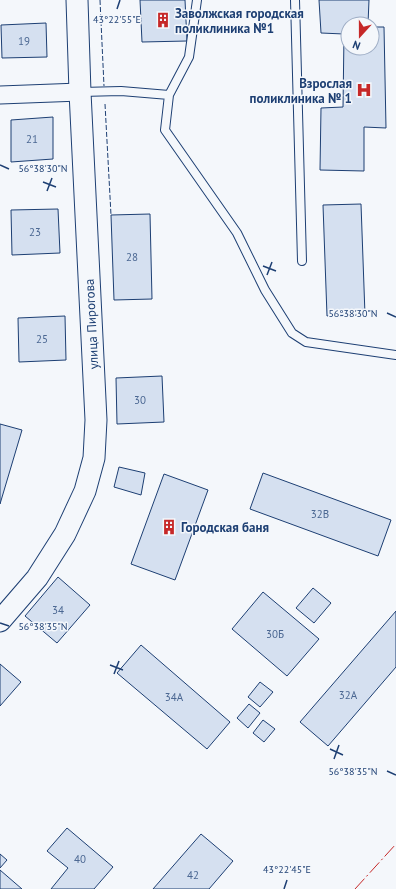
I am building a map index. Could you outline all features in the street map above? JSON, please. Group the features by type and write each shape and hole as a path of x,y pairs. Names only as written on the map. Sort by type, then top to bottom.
{"street":[{"name":"улица Пирогова","path":"0,621 36,578 65,534 85,491 94,458 96,420 77,0"},
{"path":"0,95 80,92"}],"lane":[{"path":"197,0 189,57 169,95 165,130 237,233 265,290 292,333 306,342 396,355"},
{"path":"295,0 302,260"},
{"path":"80,92 121,91 169,95"}],"building":[{"name":"Заволжская городская поликлиника №1","path":"140,0 185,0 187,41 142,42"},
{"name":"Взрослая поликлиника № 1","path":"319,0 369,0 368,16 340,16 340,34 321,33"},
{"path":"46,23 47,57 2,58 1,25"},
{"name":"Взрослая поликлиника № 1","path":"380,27 384,27 386,128 364,127 364,171 320,170 321,108 343,107 344,56 380,56"},
{"path":"53,117 53,159 11,162 11,120"},
{"path":"361,204 365,315 327,316 323,205"},
{"path":"58,209 60,253 12,255 11,210"},
{"path":"150,214 152,299 114,300 111,215"},
{"path":"65,316 66,360 19,362 18,318"},
{"path":"162,376 164,422 117,424 116,378"},
{"path":"0,424 22,430 0,504"},
{"path":"119,467 145,473 141,495 114,487"},
{"path":"263,473 391,520 378,556 250,509"},
{"name":"Городская баня","path":"164,474 208,490 175,580 131,564"},
{"path":"58,577 90,605 57,643 25,616"},
{"path":"313,588 331,603 314,623 296,608"},
{"path":"263,592 319,639 287,676 232,629"},
{"path":"396,611 396,667 328,746 300,722"},
{"path":"141,645 230,722 207,749 117,673"},
{"path":"0,664 21,682 0,706"},
{"path":"260,682 273,692 260,707 248,697"},
{"path":"249,704 260,713 248,728 237,718"},
{"path":"263,720 275,729 264,742 253,733"},
{"path":"67,828 113,867 94,889 51,889 68,868 47,851"},
{"path":"201,834 233,861 209,889 153,889"},
{"path":"0,854 7,860 0,868"},
{"path":"0,870 22,889 0,889"}],"fence":[{"path":"100,0 104,86"},
{"path":"105,104 111,215"}],"power":[{"path":"355,889 396,844"}],"place":[{"name":"Заволжская городская поликлиника №1","path":"163,20"},
{"name":"Взрослая поликлиника № 1","path":"364,90"},
{"name":"Городская баня","path":"169,527"}]}
